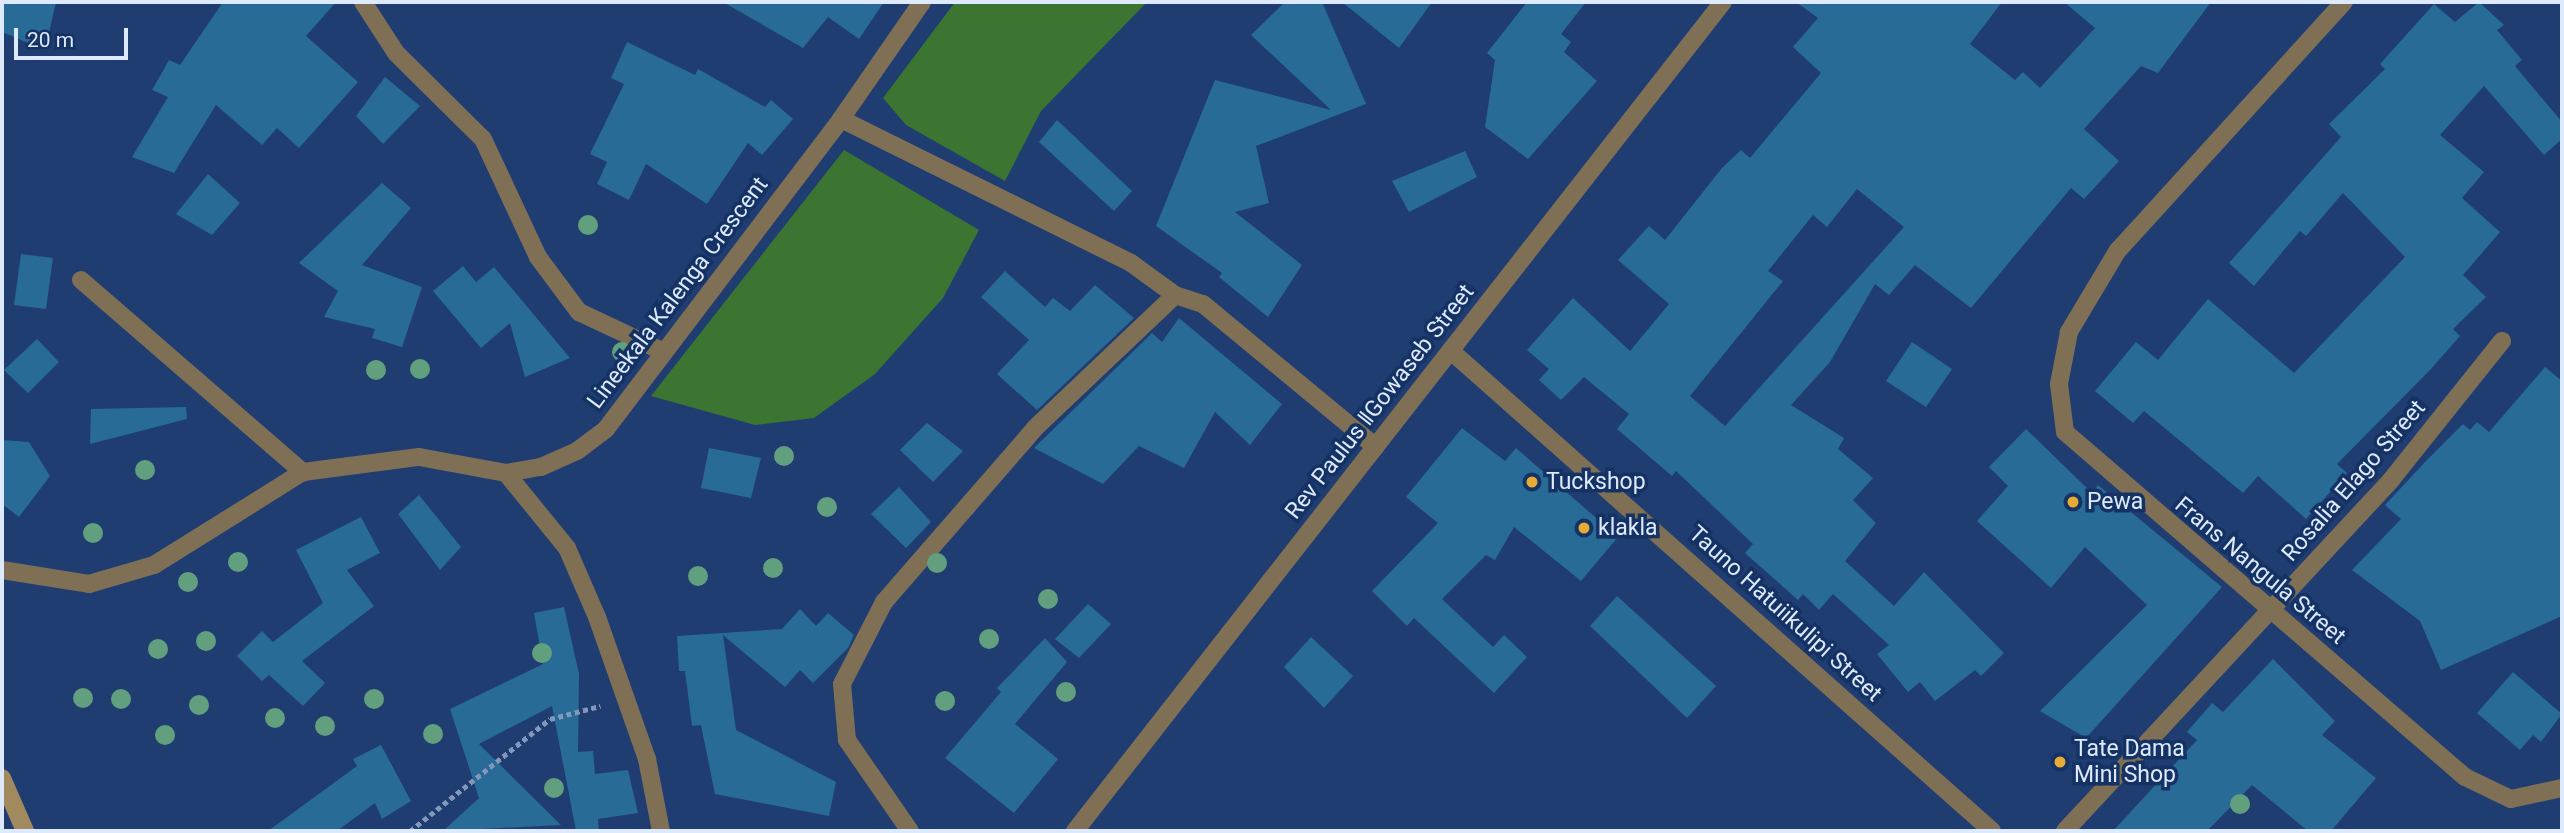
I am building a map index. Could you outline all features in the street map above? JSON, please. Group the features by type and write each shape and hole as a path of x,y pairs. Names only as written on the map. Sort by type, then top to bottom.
{"street":[{"path":"363,2 396,53 483,139 538,257 579,312 662,351"},
{"name":"Lineekala Kalenga Crescent","path":"2,570 89,584 154,565 303,472 419,457 506,473 541,467 606,429 662,351 841,119 922,2"},
{"name":"Rev Paulus ǁGowaseb Street","path":"1075,831 1723,2"},
{"name":"Frans Nangula Street","path":"2344,2 2118,250 2069,332 2059,384 2065,432 2271,613 2487,791 2511,799 2562,788"},
{"path":"841,119 1131,263 1175,295 1203,304 1376,447"},
{"path":"81,281 303,472"},
{"path":"909,831 847,740 842,684 884,601 1035,428 1175,295"},
{"name":"Rosalia Elago Street","path":"2065,831 2271,613 2391,480 2502,341"},
{"name":"Tauno Hatuiikulipi Street","path":"1451,351 1992,831"},
{"path":"506,473 567,548 627,698 661,831"},
{"path":"2,778 25,831"}],"path":[{"path":"410,831 550,719 627,698"}],"green space":[{"path":"955,2 1147,2 1041,111 1005,181 906,125 883,98"},
{"path":"844,150 979,230 943,298 875,374 814,418 755,425 651,396"}],"building":[{"path":"2,2 56,2 45,50 2,32"},
{"path":"223,2 336,2 306,36 358,82 299,148 277,128 262,145 216,105 174,173 132,157 168,97 152,90 169,60 180,65"},
{"path":"723,2 884,2 859,39 828,17 803,48"},
{"path":"1285,2 1322,2 1366,104 1256,146 1269,203 1235,212 1302,265 1268,317 1219,277 1222,273 1156,226 1215,80 1331,110 1251,35"},
{"path":"1342,2 1432,2 1399,48"},
{"path":"1527,2 1586,2 1561,34 1571,42 1564,52 1597,81 1528,159 1485,127 1495,60 1487,53"},
{"path":"1796,2 2002,2 1970,44 2015,80 2023,72 2040,88 2095,28 2064,2 2211,2 2158,73 2141,66 2084,129 2119,161 2084,199 2071,188 1971,308 1915,265 1889,295 1875,284 1830,362 1791,405 1844,438 1838,449 1873,478 1853,500 1876,523 1845,561 1894,606 1924,572 2004,653 1981,676 1975,670 1935,701 1920,682 1908,692 1877,654 1889,645 1833,594 1819,610 1803,594 1798,600 1745,553 1753,544 1676,471 1672,476 1617,429 1629,414 1584,377 1561,400 1539,380 1549,369 1527,350 1573,298 1630,351 1669,304 1618,260 1649,226 1665,240 1722,168 1741,150 1750,158 1821,73 1793,47 1818,18","holes":["1857,189 1904,227 1725,426 1690,396 1783,281 1768,271 1813,215 1827,227"]},
{"path":"2479,2 2504,25 2497,30 2522,60 2515,66 2562,122 2562,139 2544,155 2484,86 2440,135 2484,172 2462,198 2500,232 2463,275 2486,297 2453,329 2460,336 2430,370 2337,464 2347,473 2306,519 2258,476 2243,493 2144,411 2133,423 2095,391 2136,342 2158,360 2208,299 2294,373 2405,257 2343,193 2306,236 2300,231 2254,286 2229,263 2341,137 2329,124 2385,69 2380,64 2434,4 2455,22"},
{"path":"627,42 695,75 698,69 765,107 771,100 793,119 762,155 748,143 707,204 646,164 629,200 597,184 607,162 590,154 624,84 611,78"},
{"path":"385,77 420,106 383,144 356,116"},
{"path":"1057,120 1132,191 1114,211 1039,142"},
{"path":"1465,151 1477,177 1409,212 1392,181"},
{"path":"208,174 240,203 212,235 176,214"},
{"path":"382,183 411,208 362,265 422,287 402,347 372,338 375,329 324,317 338,291 299,263"},
{"path":"21,254 53,258 46,309 14,305"},
{"path":"463,266 476,282 494,267 570,358 525,377 510,323 481,348 433,291"},
{"path":"1005,271 1045,307 1053,298 1070,311 1095,285 1134,318 1037,410 997,374 1029,340 981,297"},
{"path":"1179,318 1282,404 1250,445 1215,412 1184,468 1139,446 1103,484 1034,448 1152,333 1162,342"},
{"path":"37,339 59,362 28,393 4,370"},
{"path":"1912,342 1952,369 1926,407 1886,381"},
{"path":"2545,367 2562,381 2562,616 2441,670 2420,621 2352,570 2401,519 2385,505 2425,462 2463,424 2470,430 2477,422 2489,432"},
{"path":"186,407 187,419 90,444 91,409"},
{"path":"927,423 963,451 933,482 900,450"},
{"path":"1462,428 1505,461 1516,448 1618,537 1581,581 1514,527 1495,560 1486,555 1442,599 1493,647 1504,635 1527,657 1494,693 1414,618 1407,626 1372,591 1438,523 1406,497"},
{"path":"2026,429 2092,493 2098,485 2222,587 2086,738 2040,711 2147,605 2085,547 2051,588 1977,521 2008,486 1989,467"},
{"path":"2,440 29,442 50,476 19,517 2,504"},
{"path":"709,448 761,458 751,498 701,488"},
{"path":"899,487 931,522 906,548 871,514"},
{"path":"419,495 461,547 440,570 398,514"},
{"path":"361,517 380,553 347,570 374,606 302,661 325,683 303,706 269,675 262,681 237,656 262,631 273,642 323,603 296,550"},
{"path":"1617,596 1716,686 1687,718 1590,626"},
{"path":"1088,604 1111,624 1079,658 1055,639"},
{"path":"564,607 579,674 578,752 593,751 595,774 628,770 638,813 598,819 599,831 576,831 552,706 479,744 561,825 443,831 479,798 450,709 543,664 534,613"},
{"path":"800,609 816,626 828,613 854,635 848,648 813,683 800,670 785,687 723,635 736,730 836,782 829,816 715,794 701,725 692,726 685,671 679,671 677,636 782,629"},
{"path":"1311,637 1353,676 1324,708 1284,667"},
{"path":"1045,638 1067,662 1015,724 1058,759 1014,813 945,758 1001,692 997,688"},
{"path":"2273,659 2335,721 2322,735 2376,778 2331,831 2308,831 2252,785 2207,831 2113,831 2197,740 2187,732 2212,703 2223,712"},
{"path":"2513,672 2562,714 2541,742 2533,735 2520,750 2477,713"},
{"path":"381,745 411,801 382,819 375,803 337,831 268,831 357,766 353,759"}],"place":[{"name":"Tuckshop","path":"1532,482"},
{"name":"Pewa","path":"2073,502"},
{"name":"klakla","path":"1584,528"},
{"name":"Tate Dama Mini Shop","path":"2060,762"}]}
